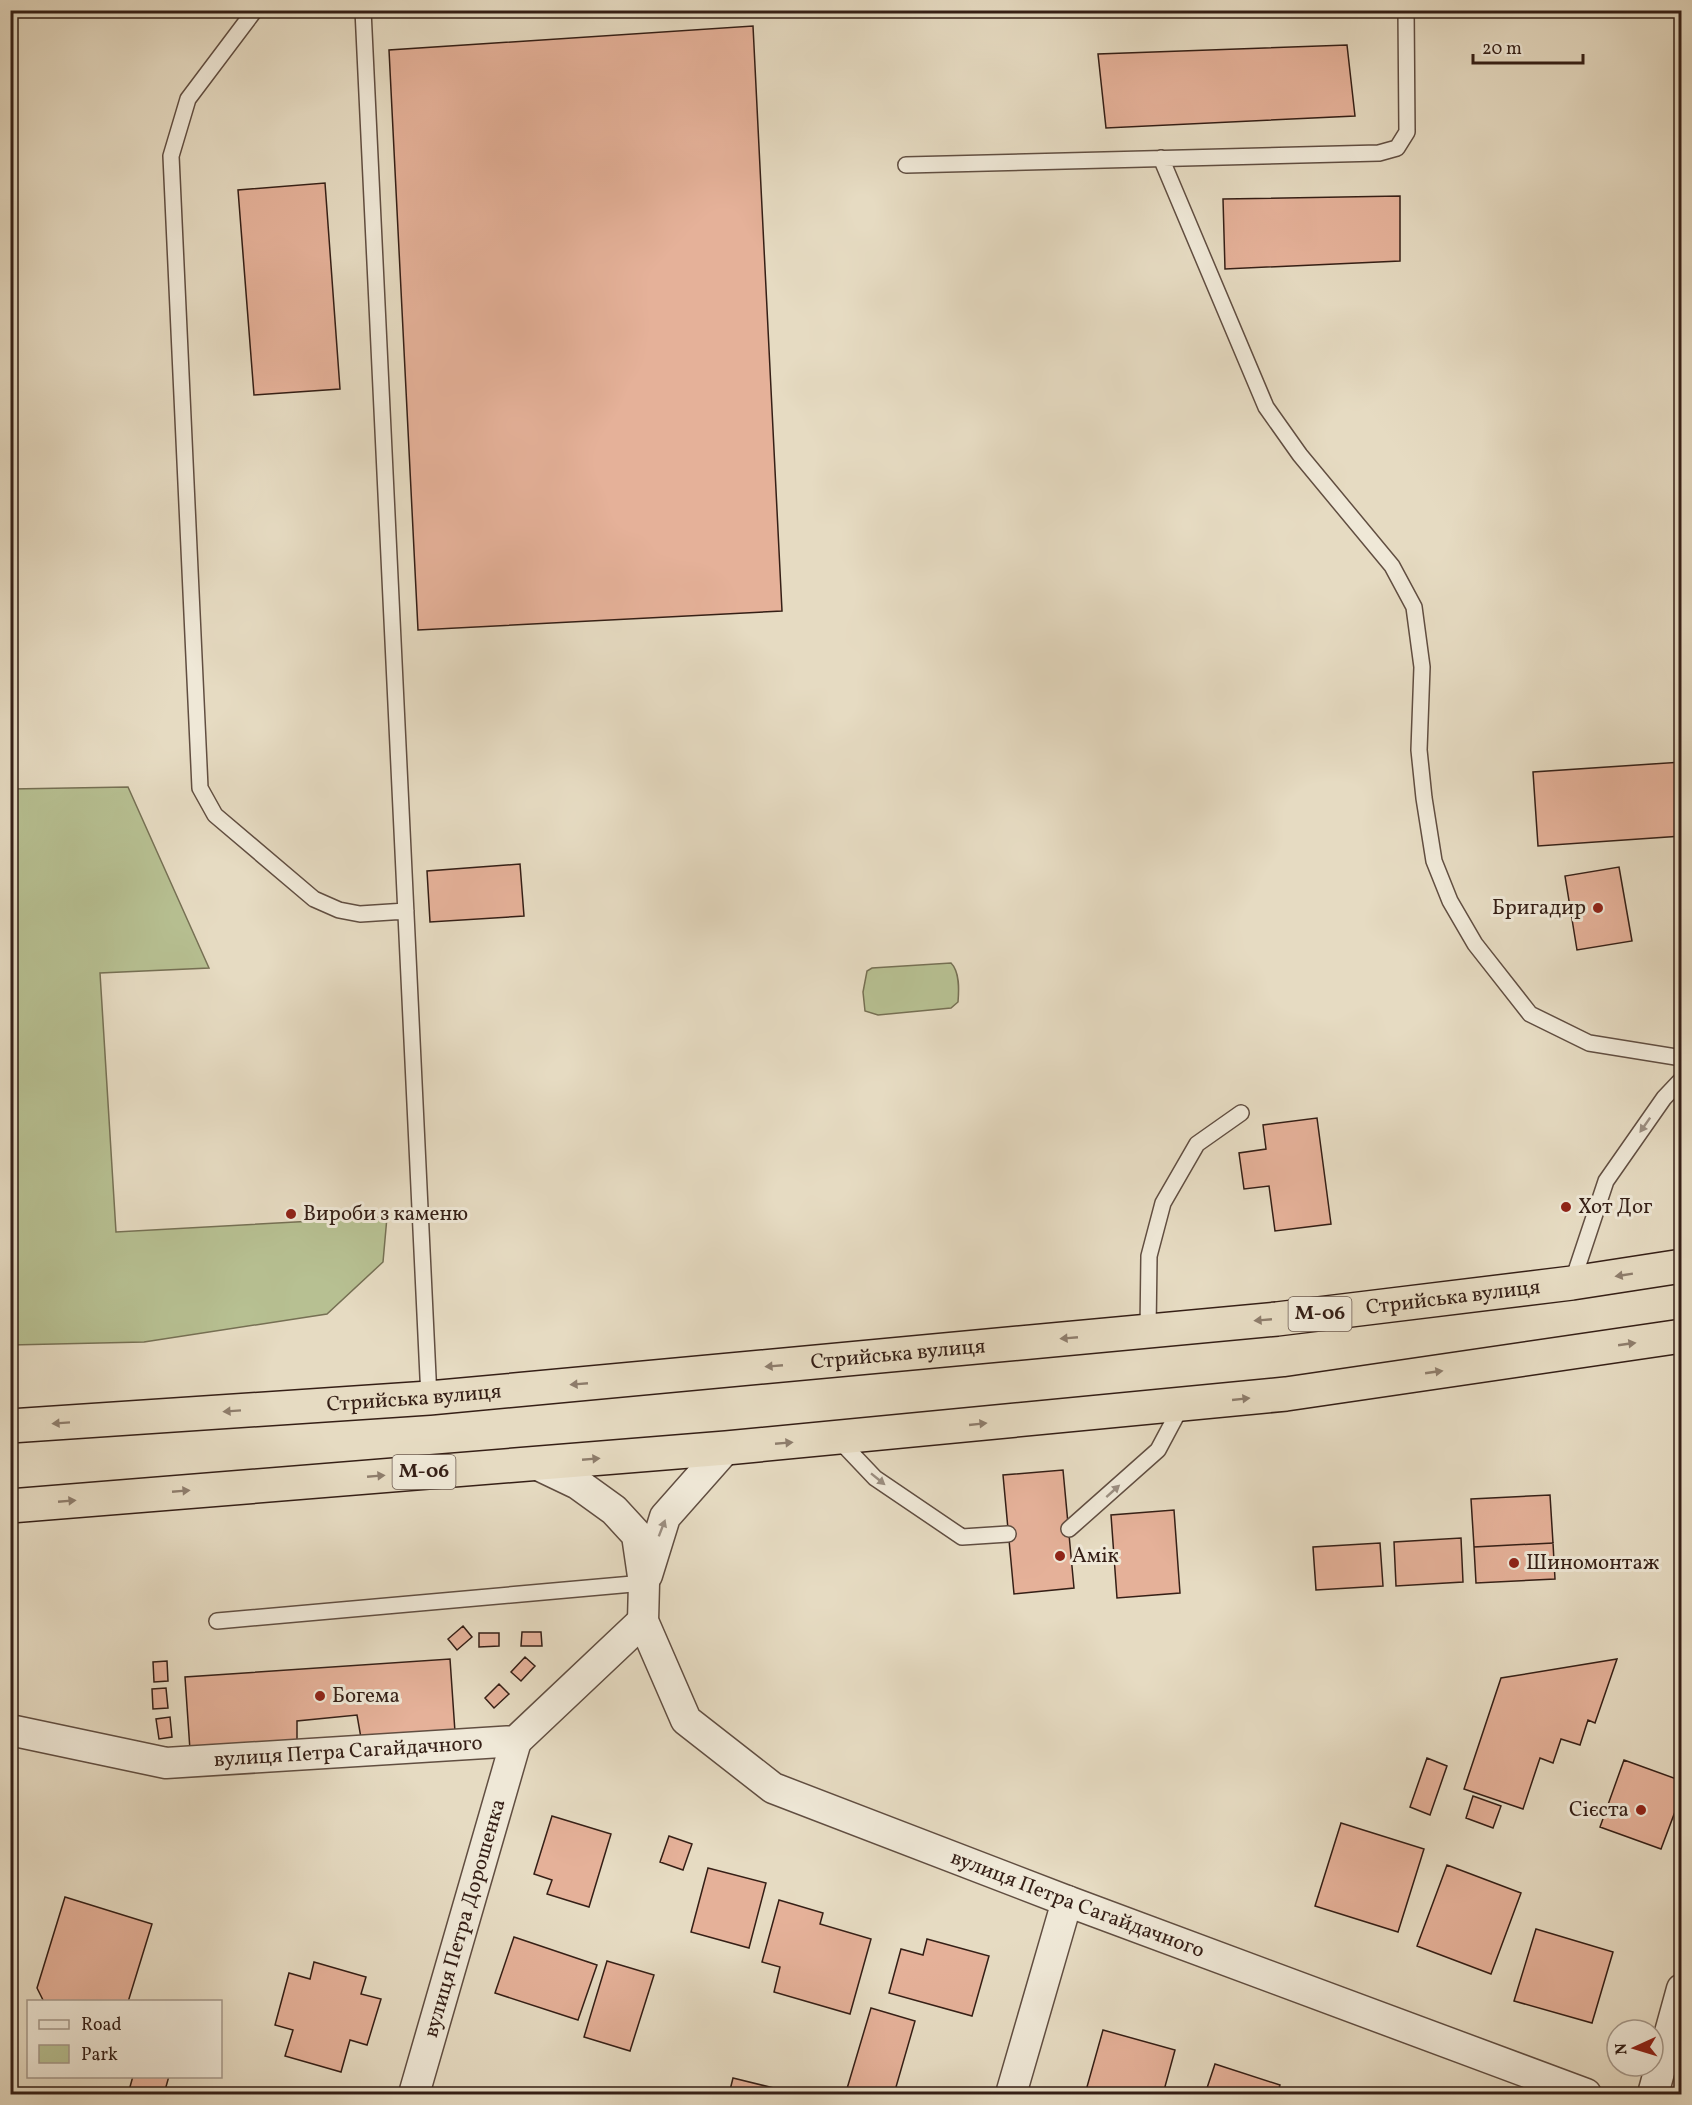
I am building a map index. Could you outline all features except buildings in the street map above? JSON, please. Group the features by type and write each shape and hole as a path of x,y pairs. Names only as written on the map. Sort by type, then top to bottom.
{"highway":[{"name":"Стрийська вулиця","path":"10,1426 429,1398 1277,1319 1572,1283 1682,1266"},
{"name":"М-06","path":"10,1506 726,1448 1286,1394 1680,1338"}],"street":[{"name":"вулиця Петра Сагайдачного","path":"644,1583 665,1517 726,1448"},
{"name":"вулиця Петра Сагайдачного","path":"534,1463 578,1484 614,1510 637,1535 644,1583 643,1621 686,1720 773,1788 1066,1901 1586,2094"},
{"path":"516,1741 643,1621"},
{"name":"вулиця Петра Сагайдачного","path":"10,1730 166,1763 516,1741"},
{"name":"вулиця Петра Дорошенка","path":"414,2094 516,1741"},
{"path":"1011,2094 1066,1901"},
{"path":"1653,2094 1682,1989"}],"lane":[{"path":"255,10 188,99 171,156 200,788 215,815 314,899 339,910 360,914 406,911"},
{"path":"363,10 429,1398"},
{"path":"906,165 1379,153 1398,148 1407,132 1406,10"},
{"path":"1161,158 1266,407 1300,455 1392,566 1414,607 1422,667 1419,750 1424,798 1434,861 1449,901 1475,944 1530,1014 1589,1043 1682,1058"},
{"path":"1572,1283 1606,1181 1664,1098 1682,1079"},
{"path":"1148,1331 1149,1256 1163,1203 1197,1144 1241,1113"},
{"path":"1069,1529 1158,1450 1182,1404"},
{"path":"837,1438 875,1478 962,1537 1008,1534"},
{"path":"217,1621 644,1583"}],"green space":[{"path":"128,787 209,968 100,973 116,1232 387,1217 383,1262 327,1314 144,1342 11,1345 11,789"},
{"path":"951,963 956,971 959,987 958,1002 951,1008 878,1015 865,1011 863,992 867,971 872,968"}],"place":[{"name":"Бригадир","path":"1598,908"},
{"name":"Хот Дог","path":"1566,1207"},
{"name":"Вироби з каменю","path":"291,1214"},
{"name":"Амік","path":"1060,1556"},
{"name":"Шиномонтаж","path":"1514,1563"},
{"name":"Богема","path":"320,1696"},
{"name":"Сієста","path":"1641,1810"}]}
